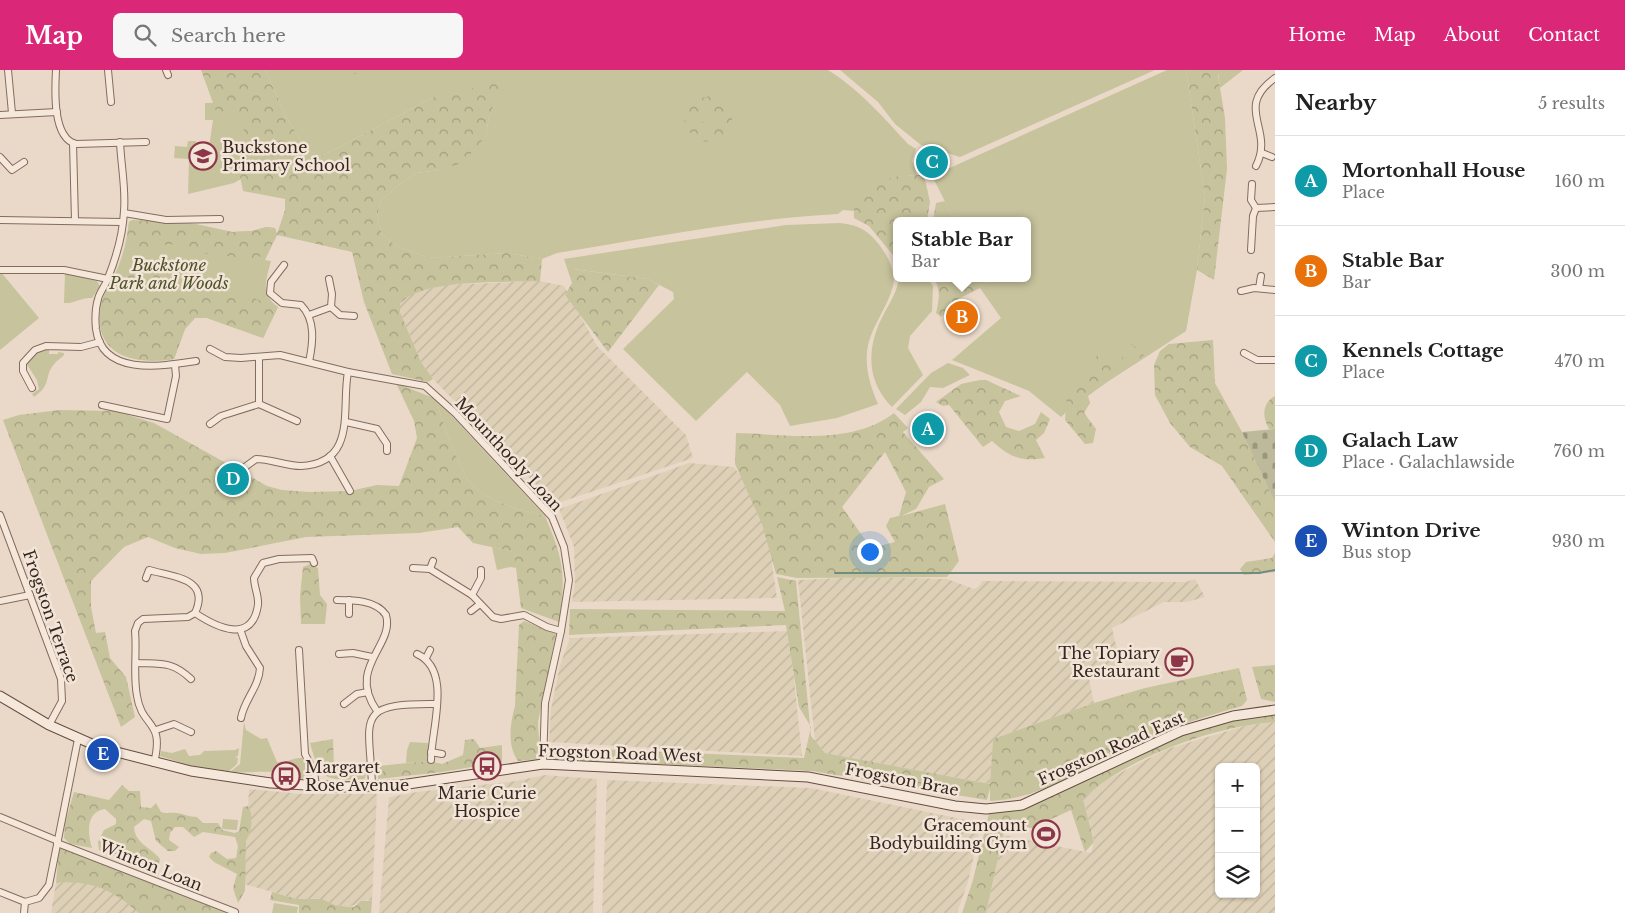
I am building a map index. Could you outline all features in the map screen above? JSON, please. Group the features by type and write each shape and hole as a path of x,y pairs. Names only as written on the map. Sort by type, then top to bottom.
{"main road":[{"name":"Frogston Road West","path":"0,696 49,725 101,748 154,763 230,778 316,786 401,785 543,764 808,777"},
{"name":"Frogston Road East","path":"990,809 1022,805 1181,731 1233,716 1275,710"},
{"name":"Frogston Brae","path":"808,777 955,806 990,809"}],"street":[{"path":"8,70 12,113"},
{"path":"56,70 57,112 64,135 73,143 146,142"},
{"path":"108,70 112,94 111,102"},
{"path":"1256,166 1262,153 1262,132 1255,105 1259,94 1275,78"},
{"path":"0,115 57,112"},
{"path":"120,142 124,213 108,279 101,292 96,309 97,333 100,342 110,355 128,364 157,366 196,361"},
{"path":"73,143 75,221"},
{"path":"1262,153 1272,157"},
{"path":"0,157 12,170 24,162"},
{"path":"1252,184 1251,200 1256,208"},
{"path":"1256,208 1275,207"},
{"path":"1251,250 1252,216 1256,208"},
{"path":"124,213 166,220 221,220"},
{"path":"0,220 122,222"},
{"path":"284,265 271,282 270,293 282,304 301,305 309,315 312,341 309,362"},
{"path":"0,270 64,270 108,279"},
{"path":"1259,288 1261,276"},
{"path":"330,279 331,307"},
{"path":"1241,291 1259,288 1275,290"},
{"path":"309,315 331,307"},
{"path":"331,307 340,315 354,316"},
{"path":"32,388 23,371 23,363 35,350 46,346 81,347 100,342"},
{"name":"Mounthooly Loan","path":"210,349 225,357 241,358 280,355 348,372 425,386 455,413 548,512 560,534 568,569 568,590 545,703 543,764"},
{"path":"1244,353 1258,360 1275,360"},
{"path":"259,357 259,404"},
{"path":"102,405 167,419 176,376 175,365"},
{"path":"245,467 256,459 302,466 330,456 344,436 346,422 344,390 348,372"},
{"path":"210,424 221,416 259,404 297,422"},
{"path":"346,422 376,429 388,444 387,451"},
{"path":"330,456 350,491"},
{"name":"Frogston Terrace","path":"0,515 63,688 62,701 49,725"},
{"path":"195,613 221,629 240,629 251,622 256,612 258,603 254,578 263,564 279,559 312,558 314,563"},
{"path":"430,568 434,561"},
{"path":"413,568 430,568 472,595 493,617 501,619 524,615 547,627 561,631"},
{"path":"146,578 148,570 191,582 197,588 199,597 195,613 188,617 143,619 134,630 137,663 137,697 143,712 156,730 158,748 154,763"},
{"path":"472,595 481,578 481,570"},
{"path":"0,601 30,595"},
{"path":"337,600 349,600 376,606 386,615 386,631 372,657 368,673 368,692 377,711"},
{"path":"349,600 349,614"},
{"path":"471,611 480,604"},
{"path":"240,629 246,646 260,668 251,696 243,704 241,718"},
{"path":"299,650 305,754 314,772 316,786"},
{"path":"426,658 430,650"},
{"path":"417,654 426,658 436,675 436,718 431,760"},
{"path":"344,655 372,657"},
{"path":"137,663 168,665 180,668 192,679"},
{"path":"344,704 350,695 368,692"},
{"path":"372,786 368,726 377,711 407,705 436,704"},
{"path":"156,730 165,725 174,724 191,732"},
{"path":"0,892 25,902 39,898 48,885 78,739"},
{"path":"431,752 442,754"},
{"name":"Winton Loan","path":"0,817 57,842 235,912"},
{"path":"24,913 25,902"}],"shaded area":[{"path":"540,281 564,286 597,346 686,435 693,458 555,504 433,379 421,362 400,312 400,304 406,296 442,285"},
{"path":"689,463 734,467 748,487 768,536 777,598 572,602 575,584 574,547 559,509"},
{"path":"862,577 947,579 974,589 982,581 1186,582 1195,579 1205,597 1187,602 1164,602 1112,628 1121,666 1088,674 1094,703 993,739 990,784 825,753 815,741 798,580"},
{"path":"789,631 802,756 549,742 551,709 560,665 570,638"},
{"path":"1275,722 1275,913 986,913 1003,835 1091,853 1094,841 1083,799 1102,782 1167,749 1248,725"},
{"path":"545,775 597,779 593,913 379,913 389,797 516,781"},
{"path":"607,780 811,788 981,823 968,882 957,913 602,913"},
{"path":"249,789 302,794 377,794 372,901 367,900 349,907 335,905 322,899 297,899 244,884"},
{"path":"74,881 93,885 121,897 139,913 51,913 56,883"}],"green space":[{"path":"201,70 265,70 287,118 306,149 320,157 432,98 504,80 489,116 486,136 474,150 462,163 440,170 416,173 397,186 380,202 377,218 382,234 396,246 430,258 507,253 542,259 540,281 486,282 445,286 426,290 411,296 400,304 400,312 421,362 433,379 428,382 392,374 364,302 352,252 277,235 267,254 253,259 201,253 185,246 170,244 146,247 126,245 129,222 133,220 195,224 232,232 252,231 266,227 275,228 277,234 285,210 285,199 243,191 240,176 251,156 241,120 216,111"},
{"path":"265,70 828,70 861,95 908,144 916,149 912,161 917,175 878,182 862,193 854,211 843,210 838,214 803,216 697,230 557,253 542,259 507,253 430,258 396,246 382,234 377,218 380,202 397,186 416,173 440,170 486,136 494,100 432,98 320,157 306,149 287,118"},
{"path":"332,70 377,70 346,76"},
{"path":"840,70 1155,70 960,157 921,145 895,124 878,102"},
{"path":"1167,70 1186,70 1205,196 1197,270 1186,331 1081,399 1061,417 1029,391 952,360 1001,318 980,288 987,282 1031,282 1031,217 953,217 932,176"},
{"path":"1186,70 1225,70 1218,75 1225,118 1227,169 1214,280 1197,270 1205,196"},
{"path":"1218,70 1243,70 1220,88"},
{"path":"714,95 728,101 733,124 724,139 702,142 688,130 685,117 688,104 697,99","holes":["709,113 720,118 717,129 706,129 701,119"]},
{"path":"237,102 264,166 234,183 188,194 189,159 174,158 175,146 187,147 188,141 196,141 196,147 209,147 213,120 205,120 205,103"},
{"path":"924,175 930,202 928,217 893,217 893,255 869,226 854,218 855,205 860,195 868,187 889,178"},
{"path":"945,201 953,217 934,217 936,203"},
{"name":"Buckstone Park and Woods","path":"133,220 195,224 232,232 252,231 266,227 275,228 277,235 265,260 271,261 267,274 267,292 272,302 278,307 263,338 207,318 195,318 185,329 174,359 145,360 131,358 110,346 103,336 100,322 101,305 120,261 126,242 129,222"},
{"path":"840,223 857,227 874,239 890,262 893,270 893,286 888,301 870,337 867,353 868,376 878,404 837,418 790,426 780,405 747,372 696,421 623,349 674,299 673,292 648,279 574,269 572,283 564,259 786,225"},
{"path":"573,269 648,279 659,285 608,352 565,295 572,283"},
{"path":"0,271 39,318 0,350"},
{"path":"65,273 97,281 100,286 92,298 64,303"},
{"path":"116,273 167,274 203,287 242,294 278,307 263,338 207,318 195,318 185,329 174,359 145,360 131,358 109,346 103,336 100,322 101,305"},
{"path":"898,282 930,282 933,286 932,311 910,336 908,348 923,375 892,407 878,389 874,379 871,357 872,346 881,318"},
{"path":"936,282 987,282 980,288 960,298 941,317 936,313 939,295"},
{"path":"1213,340 1215,383 1242,432 1275,503 1275,542 1222,466 1190,447 1170,423 1155,395 1154,365 1160,351 1169,344"},
{"path":"1132,344 1144,355 1088,396 1090,403 1084,413 1096,429 1093,443 1085,444 1065,420 1067,394 1083,384 1089,371 1091,358 1101,355 1113,361 1120,361"},
{"path":"49,350 49,354 58,354 58,352 64,353 64,355 51,368 44,388 34,397 32,394 39,389 37,380 26,363 35,353"},
{"path":"948,363 963,368 970,375 943,388 930,387 921,402 905,415 896,409 931,373"},
{"path":"986,380 1021,396 1005,401 999,412 1006,427 1019,431 1035,424 1041,412 1050,419 1044,433 1036,440 1045,458 1022,459 1004,451 992,441 983,447 949,405 943,406 936,402 961,384"},
{"path":"396,383 436,399 455,453 469,481 475,488 504,504 545,516 560,557 562,568 563,579 559,622 521,608 514,552 473,543 458,527 419,533 306,537 225,553 201,554 175,548 148,537 124,547 91,581 91,607 96,633 105,632 110,658 126,677 135,717 121,727 3,420 19,415 59,410 115,411 154,423 267,486 282,490 309,492 350,491 377,485 399,486 417,438 414,421"},
{"path":"1275,396 1275,429 1269,429 1264,411 1268,402"},
{"path":"436,399 545,516 504,504 475,488 465,474 455,453"},
{"path":"894,413 908,428 903,432 944,479 929,487 916,509 901,516 945,504 959,561 947,577 797,578 776,574 762,524 735,464 736,433 818,436 859,430 877,423","holes":["885,452 906,492 899,516 890,518 886,526 895,542 871,548 842,507"]},
{"path":"1275,429 1275,503 1242,432"},
{"path":"492,547 514,552 517,568 510,567 497,570"},
{"path":"1275,553 1275,572 1244,575 1240,569 1246,562 1272,558"},
{"path":"310,564 318,568 320,595 327,604 325,624 301,624 300,596 303,567"},
{"path":"777,577 796,581 810,725 799,707 786,625 569,635 570,609 785,611"},
{"path":"524,621 556,634 538,722 540,759 518,761 512,748 511,734 515,706 519,625"},
{"path":"1275,665 1275,702 1261,699 1252,667"},
{"path":"1239,668 1247,700 1242,706 1163,731 1047,787 1010,799 990,801 990,788 987,800 812,771 550,759 549,747 804,758 810,730 811,736 825,753 990,784 993,739 1094,703 1145,688"},
{"path":"1275,710 1275,722 1252,724 1226,730 1173,746 1147,757 1101,784 1083,799 1094,842 1085,852 1071,810 1032,828 1005,826 986,913 962,913 973,880 990,809 1012,807 1168,736"},
{"path":"244,722 246,730 261,739 267,738 277,762 302,758 309,769 310,779 301,779 273,772 230,772 240,764"},
{"path":"333,739 334,767 345,774 359,772 364,768 368,770 364,780 333,778 322,772 310,743"},
{"path":"474,739 480,748 502,745 502,762 442,772 378,779 378,766 428,761 442,764 463,755 465,740"},
{"path":"410,742 428,743 428,761 406,763"},
{"path":"239,748 238,756 235,757 238,758 237,764 228,772 188,765 160,756 161,751 172,753 185,749 189,756 200,755 204,751 235,750"},
{"path":"122,785 129,791 140,791 141,807 151,808 156,803 161,812 197,817 203,823 218,823 222,830 235,833 239,831 243,807 248,806 251,814 251,824 250,833 246,841 245,891 238,903 233,888 237,874 214,862 209,857 211,853 216,851 227,859 236,858 238,846 235,837 203,832 194,837 183,827 175,827 170,833 169,840 179,847 175,851 168,851 156,841 151,821 144,819 134,827 140,841 160,859 157,871 159,874 176,876 181,882 179,884 99,850 98,842 104,830 116,824 116,819 105,809 94,814 91,819 89,830 92,848 70,844 64,838 65,823 74,792 109,800"},
{"path":"223,819 238,820 237,830 222,829"},
{"path":"63,847 231,913 139,913 120,898 101,888 80,883 56,883 59,848"},
{"path":"272,892 297,899 322,899 335,905 349,907 354,907 361,901 372,901 371,913 299,913 299,905 270,900"},
{"path":"274,903 298,907 297,913 272,913"}],"waterway":[{"path":"835,573 1259,573 1275,570"}],"place":[{"name":"Buckstone Primary School","path":"203,156"},
{"name":"Kennels Cottage","path":"932,162"},
{"name":"Stable Bar","path":"962,317"},
{"name":"Mortonhall House","path":"928,429"},
{"name":"Galach Law","path":"233,479"},
{"name":"The Topiary Restaurant","path":"1179,662"},
{"name":"Winton Drive","path":"103,754"},
{"name":"Marie Curie Hospice","path":"487,766"},
{"name":"Margaret Rose Avenue","path":"286,776"},
{"name":"Gracemount Bodybuilding Gym","path":"1046,834"}]}
